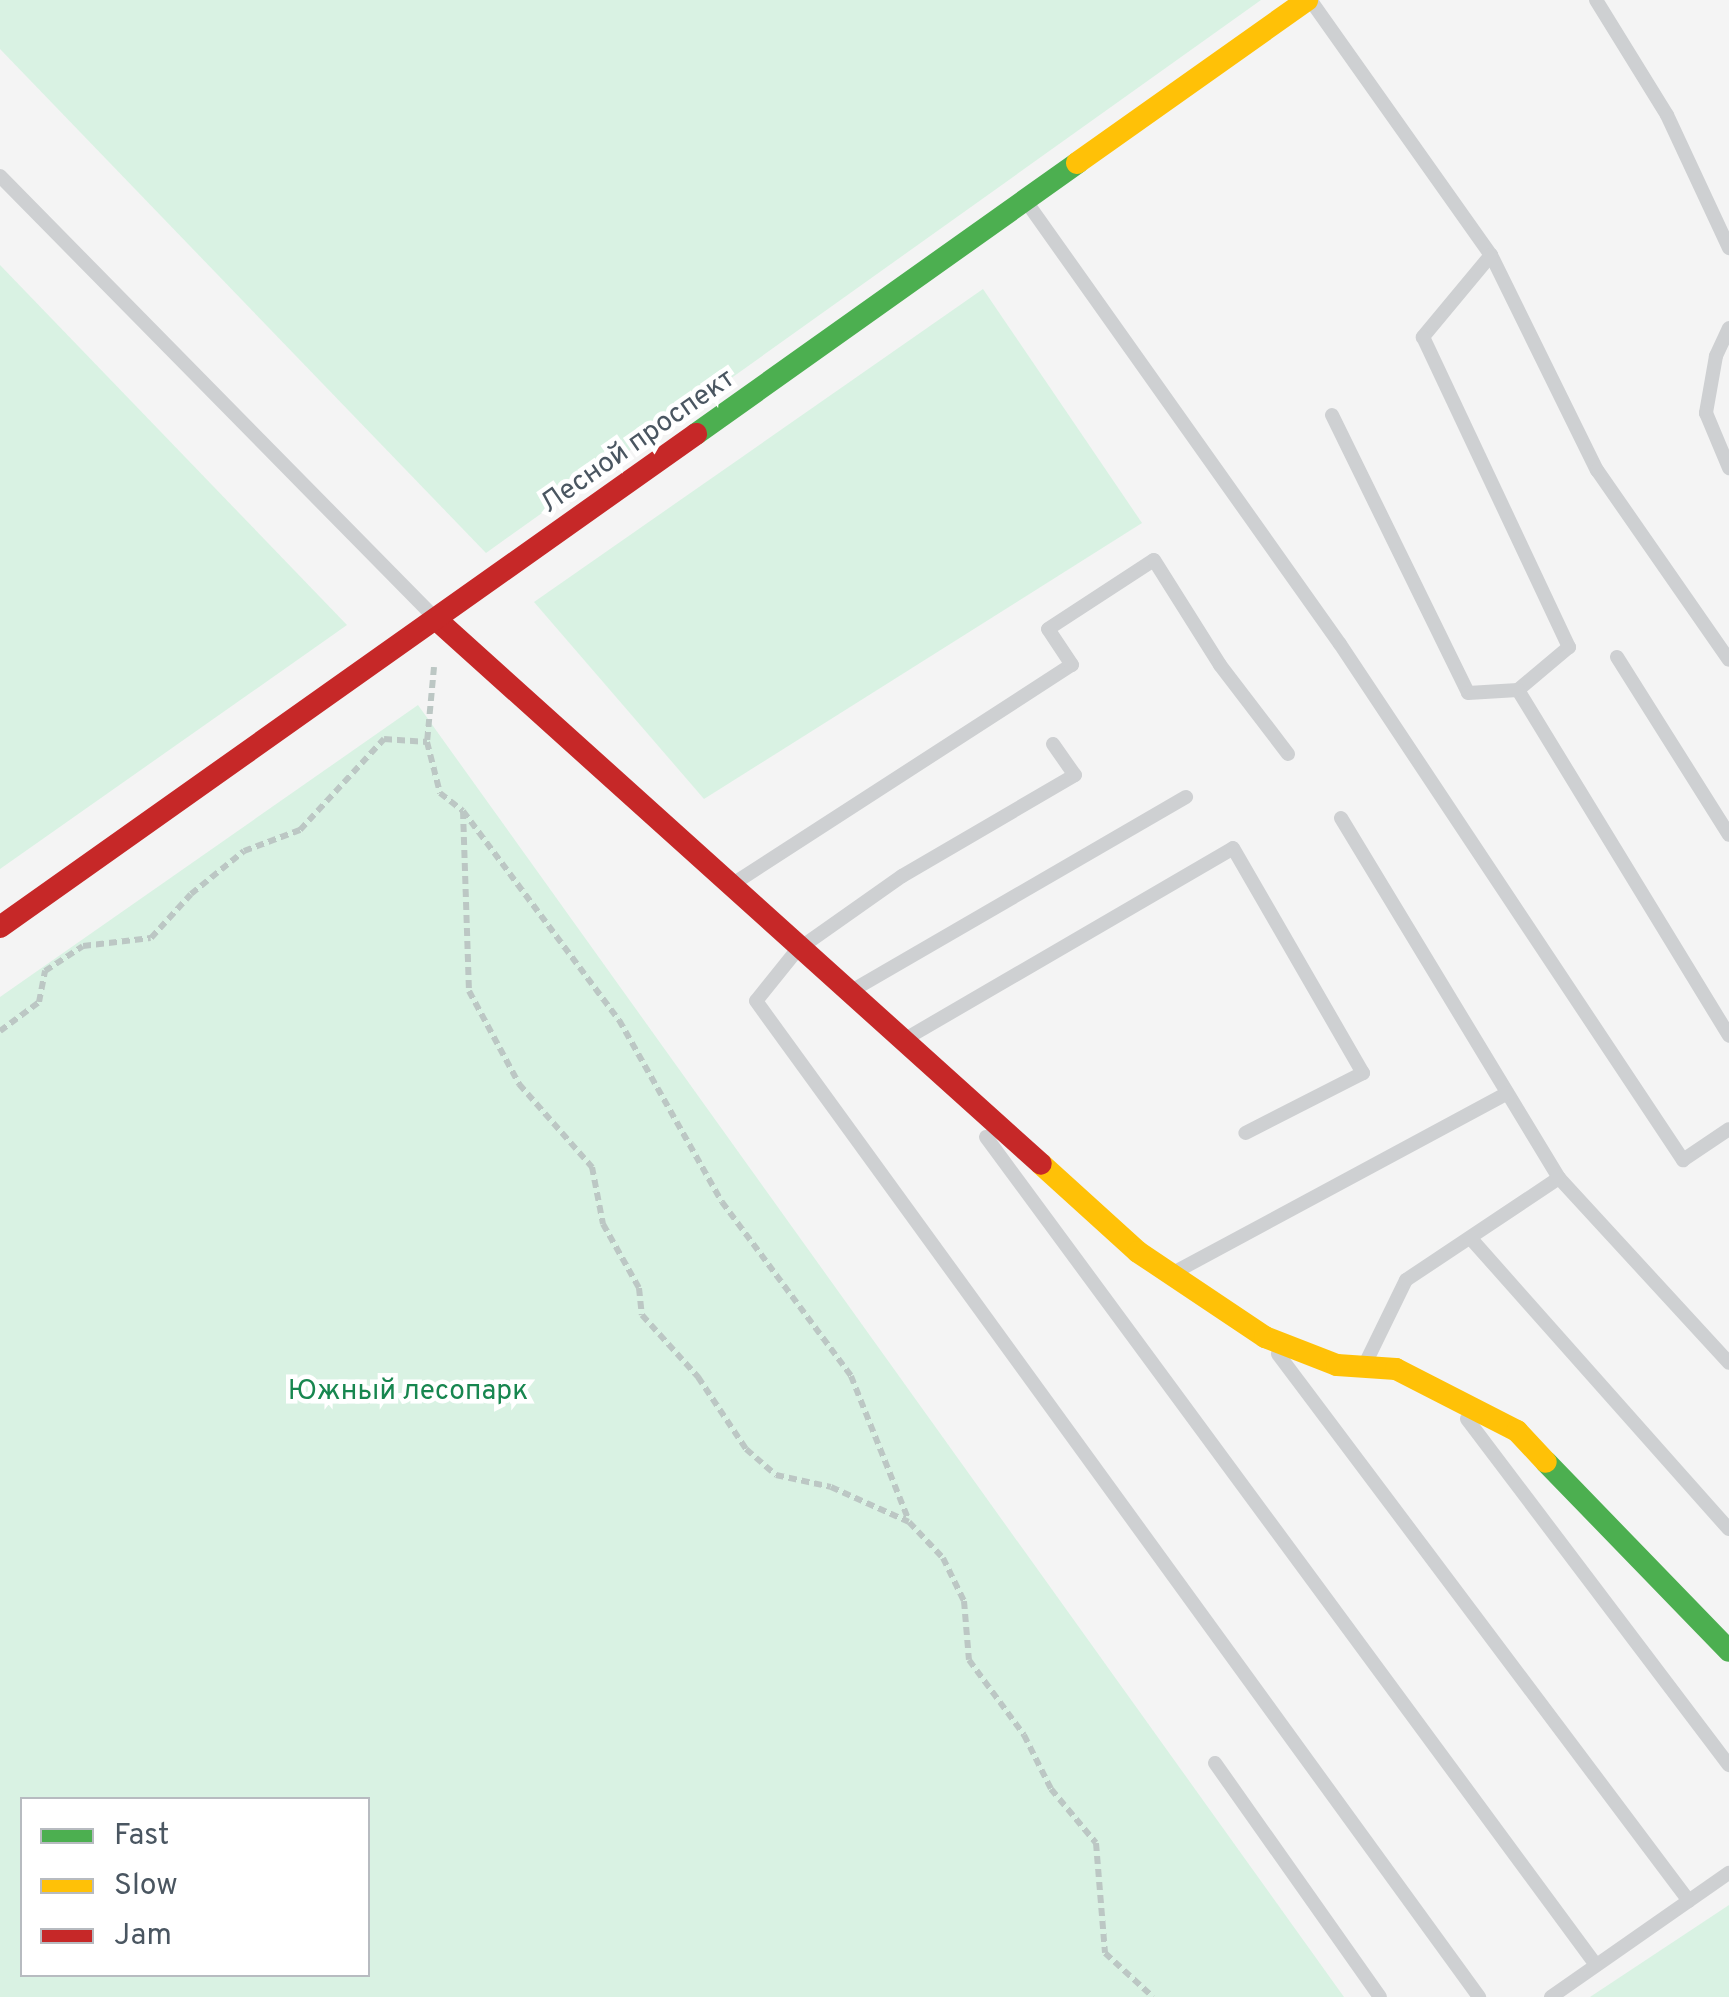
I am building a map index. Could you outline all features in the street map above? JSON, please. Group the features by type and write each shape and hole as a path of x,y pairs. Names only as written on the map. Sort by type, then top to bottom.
{"street":[{"name":"Лесной проспект","path":"0,927 438,621 1309,0"},
{"path":"438,621 796,950 1169,1275 1265,1337 1337,1365 1396,1368 1445,1390 1517,1431 1729,1651"}],"lane":[{"path":"1309,0 1491,255 1598,470 1729,660"},
{"path":"1596,0 1667,115 1729,248"},
{"path":"0,176 438,621"},
{"path":"1027,202 1340,644 1683,1160 1729,1129"},
{"path":"1332,416 1468,693 1518,690 1570,647 1422,337 1491,255"},
{"path":"1729,328 1716,356 1706,413 1729,468"},
{"path":"728,888 1072,665 1048,629 1154,560 1220,665 1288,754"},
{"path":"1617,657 1729,835"},
{"path":"1518,690 1729,1036"},
{"path":"1053,744 1075,776 902,876 796,950 756,1002 1479,1997"},
{"path":"847,994 1186,797"},
{"path":"1341,818 1558,1178 1729,1363"},
{"path":"900,1042 1234,848 1363,1074 1245,1133"},
{"path":"944,1080 1596,1965"},
{"path":"1169,1275 1506,1092"},
{"path":"1363,1367 1406,1280 1473,1240 1558,1178"},
{"path":"1473,1240 1729,1529"},
{"path":"1265,1337 1689,1901"},
{"path":"1445,1390 1729,1765"},
{"path":"1215,1764 1380,1997"},
{"path":"1550,1997 1729,1873"}],"path":[{"path":"438,621 426,742 440,793 463,810 619,1020 722,1202 851,1376 909,1522 943,1558 964,1600 969,1660 1024,1735 1051,1789 1096,1843 1104,1953 1153,1997"},
{"path":"0,1031 39,1002 44,971 83,946 151,938 191,894 244,851 300,830 384,739 426,742"},
{"path":"463,810 470,991 519,1084 592,1167 602,1224 639,1288 642,1315 698,1377 746,1448 776,1475 831,1487 909,1522"}],"green space":[{"path":"0,0 1261,0 486,553 0,49"},
{"path":"0,265 347,625 0,869"},
{"path":"983,289 1142,523 704,799 534,602"},
{"name":"Южный лесопарк","path":"418,705 1344,1997 0,1997 0,997"},
{"path":"1729,1905 1729,1997 1590,1997"}],"traffic: fast":[{"path":"696,434 1077,163"},
{"path":"1546,1462 1729,1651"}],"traffic: slow":[{"path":"1077,163 1307,0"},
{"path":"1041,1164 1138,1252 1265,1337 1337,1365 1396,1369 1517,1431 1546,1462"}],"traffic: jam":[{"path":"0,927 696,434"},
{"path":"438,621 1041,1164"}]}
